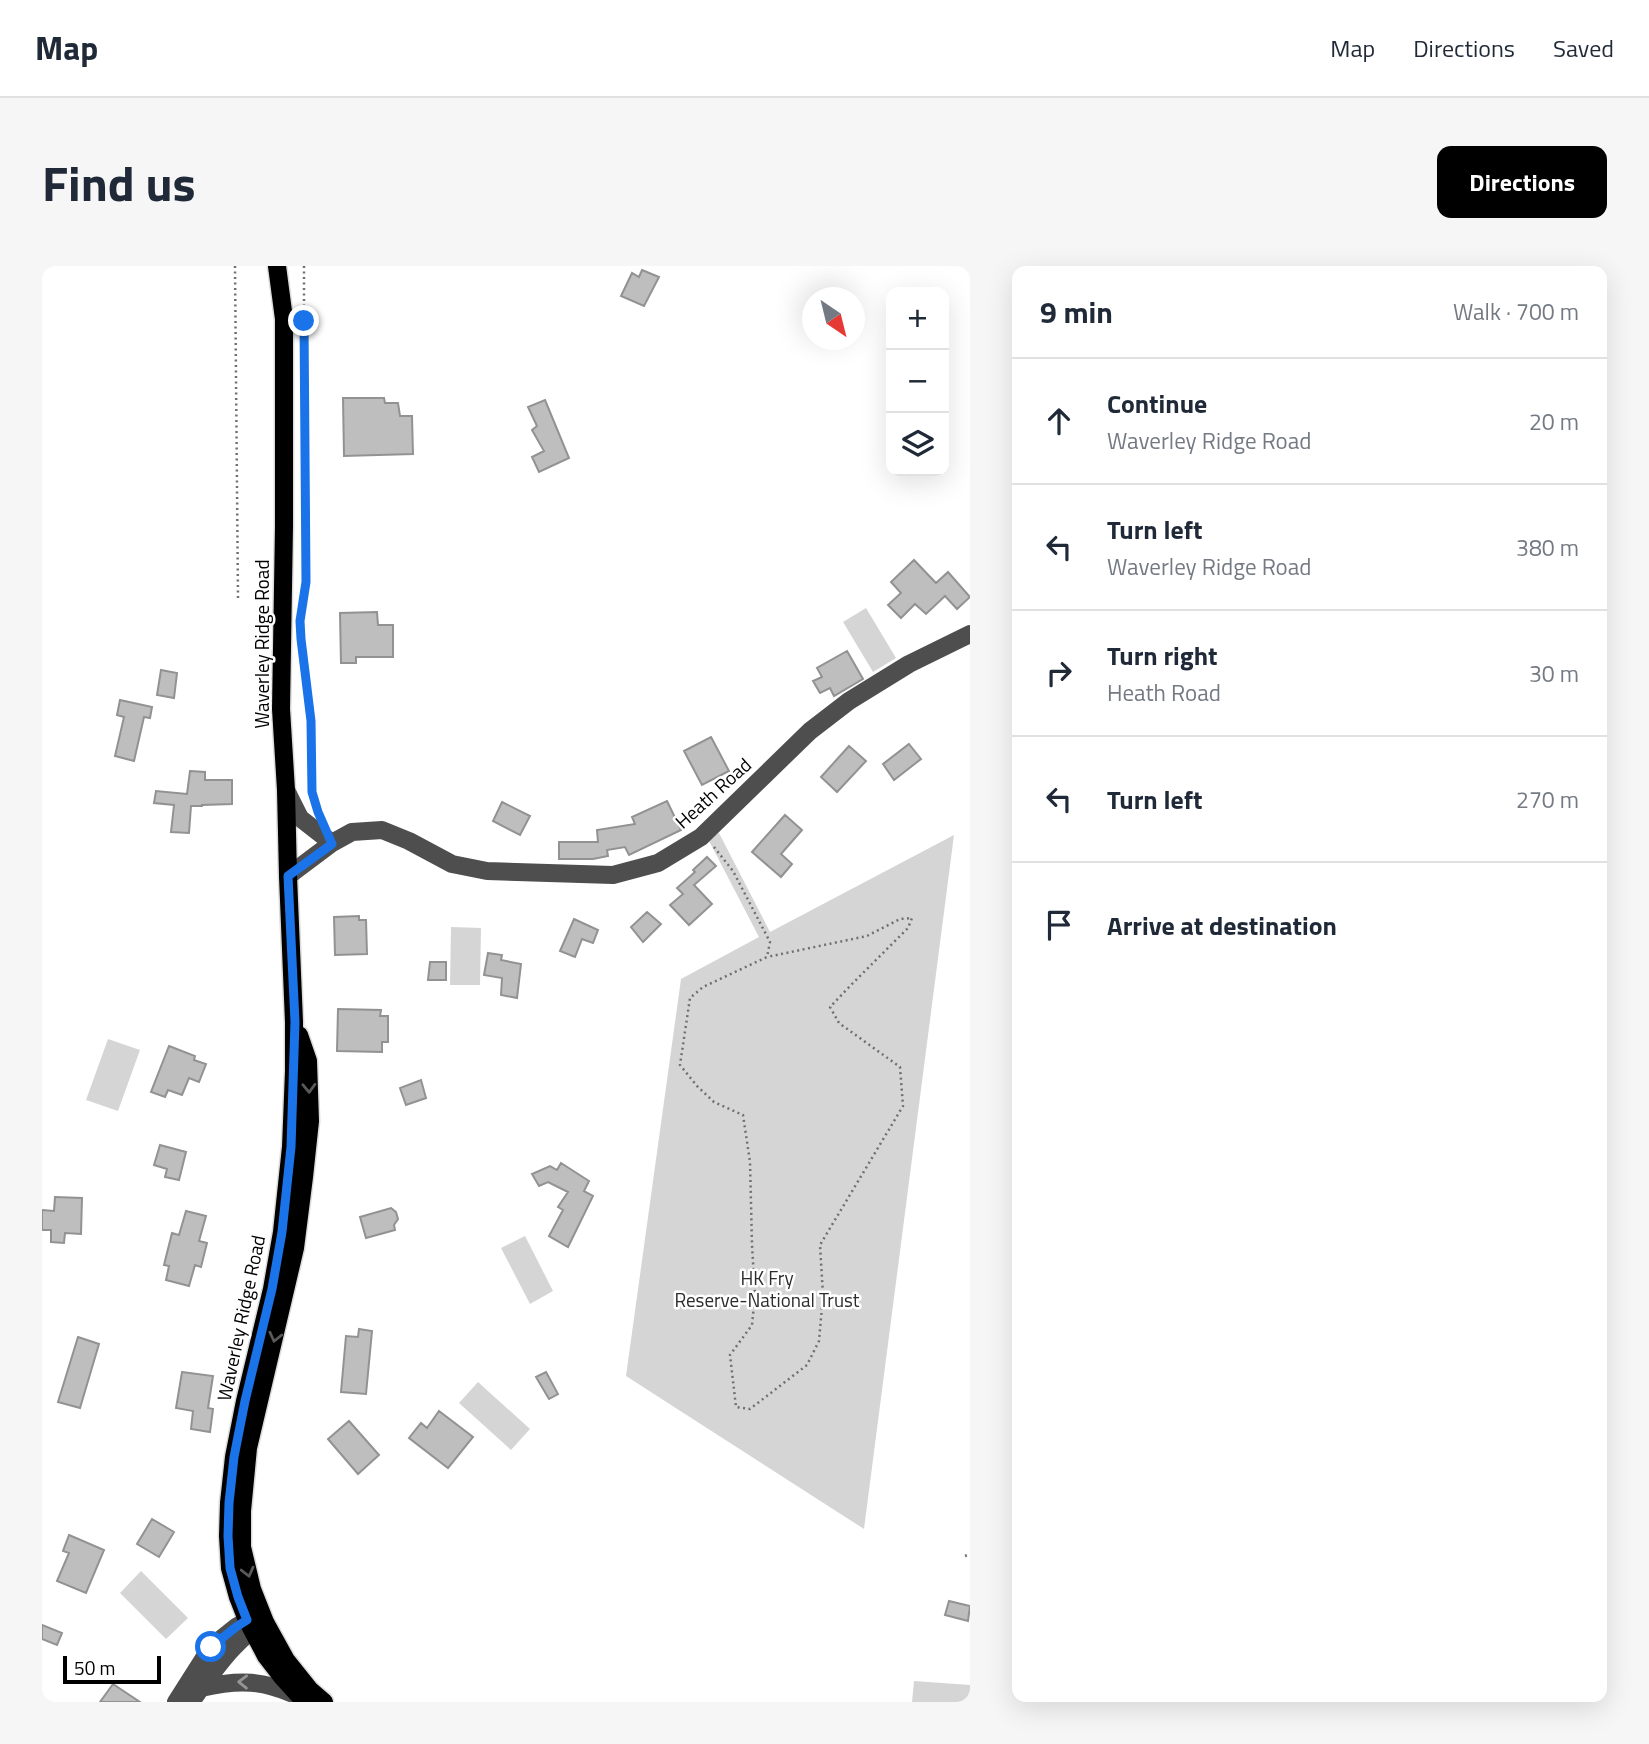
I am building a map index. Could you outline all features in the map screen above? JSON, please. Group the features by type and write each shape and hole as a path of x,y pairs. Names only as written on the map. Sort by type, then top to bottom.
{"main road":[{"name":"Waverley Ridge Road","path":"277,266 284,319 281,709 295,1022 291,1147 282,1232 272,1289 234,1457 228,1536 230,1568 238,1597 310,1690 324,1702"},
{"name":"Waverley Ridge Road","path":"256,1621 266,1656 302,1700"}],"street":[{"name":"Heath Road","path":"288,876 352,832 383,830 452,864 487,871 613,875 658,863 701,837 810,731 849,701 909,664 970,634"},
{"path":"286,790 300,818 332,844"},
{"path":"176,1702 211,1647 236,1627 256,1621"},
{"name":"Waverley Ridge Road","path":"196,1695 256,1621"},
{"name":"Waverley Ridge Road","path":"196,1695 225,1682 251,1681 282,1689 302,1700"}],"path":[{"path":"235,266 237,598"},
{"path":"304,266 306,582 300,621 311,721 312,792 318,812"},
{"path":"721,856 733,872 770,942 767,957"},
{"path":"912,918 908,928 830,1007 839,1023 900,1067 903,1106 820,1245 823,1295 819,1341 807,1365 750,1409 736,1407 730,1355 752,1325 755,1295 750,1163 743,1115 714,1102 680,1065 690,998 703,987 767,957 867,936 900,919 912,918"},
{"path":"965,1556 970,1554"}],"green space":[{"path":"866,608 896,658 873,672 843,622"},
{"name":"HK Fry Reserve-National Trust","path":"719,833 770,932 954,835 864,1529 626,1376 681,979 759,937 708,839"},
{"path":"451,927 481,928 480,985 450,985"},
{"path":"108,1039 140,1050 118,1111 86,1100"},
{"path":"525,1236 553,1291 530,1304 501,1248"},
{"path":"478,1382 530,1429 511,1450 459,1403"},
{"path":"141,1571 188,1618 166,1639 120,1593"},
{"path":"914,1681 970,1685 970,1702 912,1702"}],"building":[{"path":"642,270 659,277 644,306 621,296 632,273 639,277"},
{"path":"343,398 384,398 385,403 398,403 400,416 412,416 413,454 344,456"},
{"path":"545,400 569,458 539,472 532,457 544,451 532,430 537,426 528,407"},
{"path":"914,560 936,583 948,572 970,597 957,609 945,596 926,614 915,604 901,618 888,605 901,593 891,582"},
{"path":"377,612 378,625 393,625 393,657 356,657 356,663 341,663 340,613"},
{"path":"847,651 863,679 834,696 830,688 820,693 813,681 822,677 817,668"},
{"path":"161,670 177,673 174,698 157,695"},
{"path":"120,700 152,707 150,718 144,717 134,761 115,756 124,717 117,715"},
{"path":"711,737 729,771 702,785 684,751"},
{"path":"909,744 921,759 894,780 883,764"},
{"path":"849,746 866,761 837,792 821,777"},
{"path":"190,771 205,772 205,780 232,780 232,804 191,806 189,833 171,832 174,805 154,803 156,791 187,794"},
{"path":"667,801 681,830 629,855 625,847 607,850 608,856 593,859 559,859 559,842 598,842 597,830 635,824 632,817"},
{"path":"502,802 530,816 520,835 493,821"},
{"path":"785,815 802,830 781,854 792,864 781,877 752,852"},
{"path":"707,857 716,866 694,885 712,904 689,925 670,905 683,894 677,888"},
{"path":"647,912 661,924 643,942 631,927"},
{"path":"359,916 359,920 366,920 367,954 335,955 334,917"},
{"path":"574,919 598,930 593,943 582,939 575,957 560,951"},
{"path":"488,953 502,955 501,960 521,964 517,998 501,995 502,978 484,975"},
{"path":"430,962 446,962 446,980 428,980"},
{"path":"338,1009 381,1010 380,1016 388,1016 388,1042 382,1042 382,1052 337,1051"},
{"path":"169,1046 195,1056 194,1060 206,1064 199,1082 189,1078 182,1095 168,1090 165,1097 151,1092"},
{"path":"421,1080 426,1098 406,1105 400,1088"},
{"path":"160,1145 186,1152 179,1180 165,1177 167,1169 154,1165"},
{"path":"561,1163 589,1181 584,1191 593,1196 568,1247 549,1236 563,1210 558,1207 568,1192 548,1182 539,1186 532,1174 550,1166 557,1170"},
{"path":"55,1197 82,1198 81,1234 65,1233 64,1243 51,1242 51,1230 42,1230 42,1210 54,1211"},
{"path":"391,1208 398,1219 394,1225 395,1230 366,1238 360,1217"},
{"path":"186,1211 206,1216 199,1241 207,1243 201,1267 195,1265 189,1286 166,1280 169,1266 164,1265 172,1233 179,1235"},
{"path":"359,1329 372,1331 366,1394 341,1392 346,1336 358,1337"},
{"path":"78,1337 99,1344 80,1408 58,1402"},
{"path":"182,1372 213,1376 208,1408 213,1409 210,1432 191,1429 193,1411 176,1408"},
{"path":"546,1372 558,1394 549,1399 536,1377"},
{"path":"439,1411 473,1437 448,1468 409,1438 421,1423 427,1428"},
{"path":"349,1421 379,1455 358,1474 328,1439"},
{"path":"152,1519 174,1532 159,1557 137,1544"},
{"path":"69,1535 104,1550 86,1593 57,1581 69,1553 63,1551"},
{"path":"949,1601 970,1606 968,1621 945,1615"},
{"path":"42,1625 62,1633 57,1645 42,1639"},
{"path":"113,1684 140,1702 100,1702"}],"route":[{"path":"211,1647 247,1620 230,1568 229,1503 234,1457 272,1289 282,1232 291,1147 295,1022 288,876 332,844 312,792 311,721 300,621 306,582 304,321"}]}
